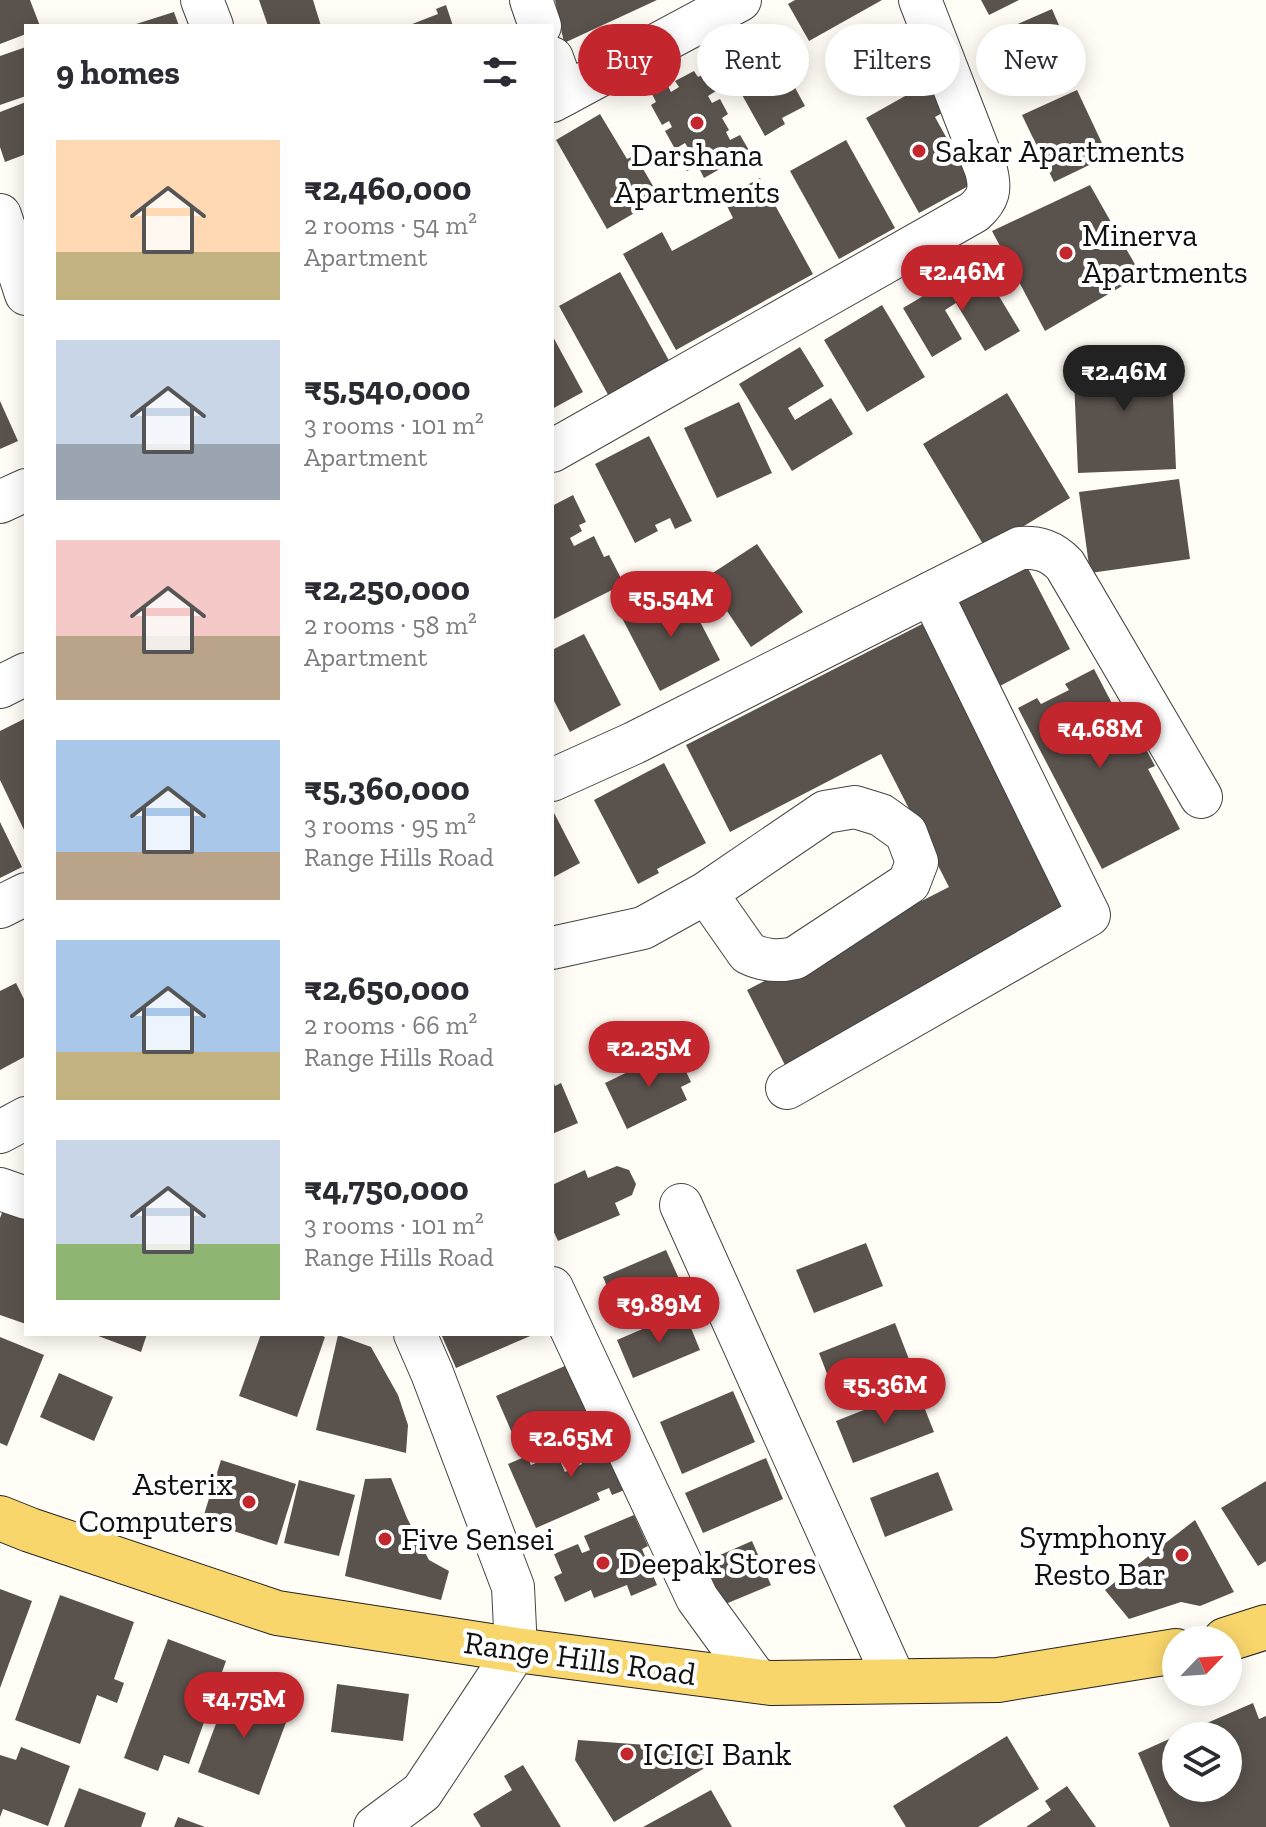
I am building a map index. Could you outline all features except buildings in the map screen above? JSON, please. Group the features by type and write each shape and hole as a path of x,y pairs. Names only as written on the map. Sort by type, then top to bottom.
{"main road":[{"name":"Range Hills Road","path":"0,1518 277,1613 508,1663 771,1683 998,1680 1162,1653"},
{"path":"0,1547 52,1568 270,1641 508,1663 751,1703 999,1702 1095,1695 1162,1681"},
{"path":"1242,1653 1257,1639"}],"street":[{"path":"202,0 211,24"},
{"path":"531,0 539,24"},
{"path":"556,85 740,0"},
{"path":"554,450 974,212 983,204 989,193 986,170 920,0"},
{"path":"0,215 24,288"},
{"path":"0,502 24,491"},
{"path":"554,779 634,743 1020,548 1033,547 1055,555 1065,565 1201,797"},
{"path":"787,1088 1089,915 931,593"},
{"path":"0,687 24,675"},
{"path":"554,948 643,928 706,893 825,812 855,807 881,815 906,833 917,862 909,883 795,958 782,961 758,958 748,953 706,893"},
{"path":"0,907 24,895"},
{"path":"0,1132 24,1119"},
{"path":"0,1189 24,1197"},
{"path":"681,1205 895,1681"},
{"path":"554,1292 697,1598 758,1682"},
{"path":"375,1827 422,1792 508,1663 513,1587 416,1336"}],"place":[{"name":"Darshana Apartments","path":"697,123"},
{"name":"Sakar Apartments","path":"919,151"},
{"name":"Minerva Apartments","path":"1066,253"},
{"name":"Asterix Computers","path":"249,1502"},
{"name":"Five Sensei","path":"385,1539"},
{"name":"Symphony Resto Bar","path":"1182,1555"},
{"name":"Deepak Stores","path":"603,1563"},
{"name":"ICICI Bank","path":"627,1754"}]}
